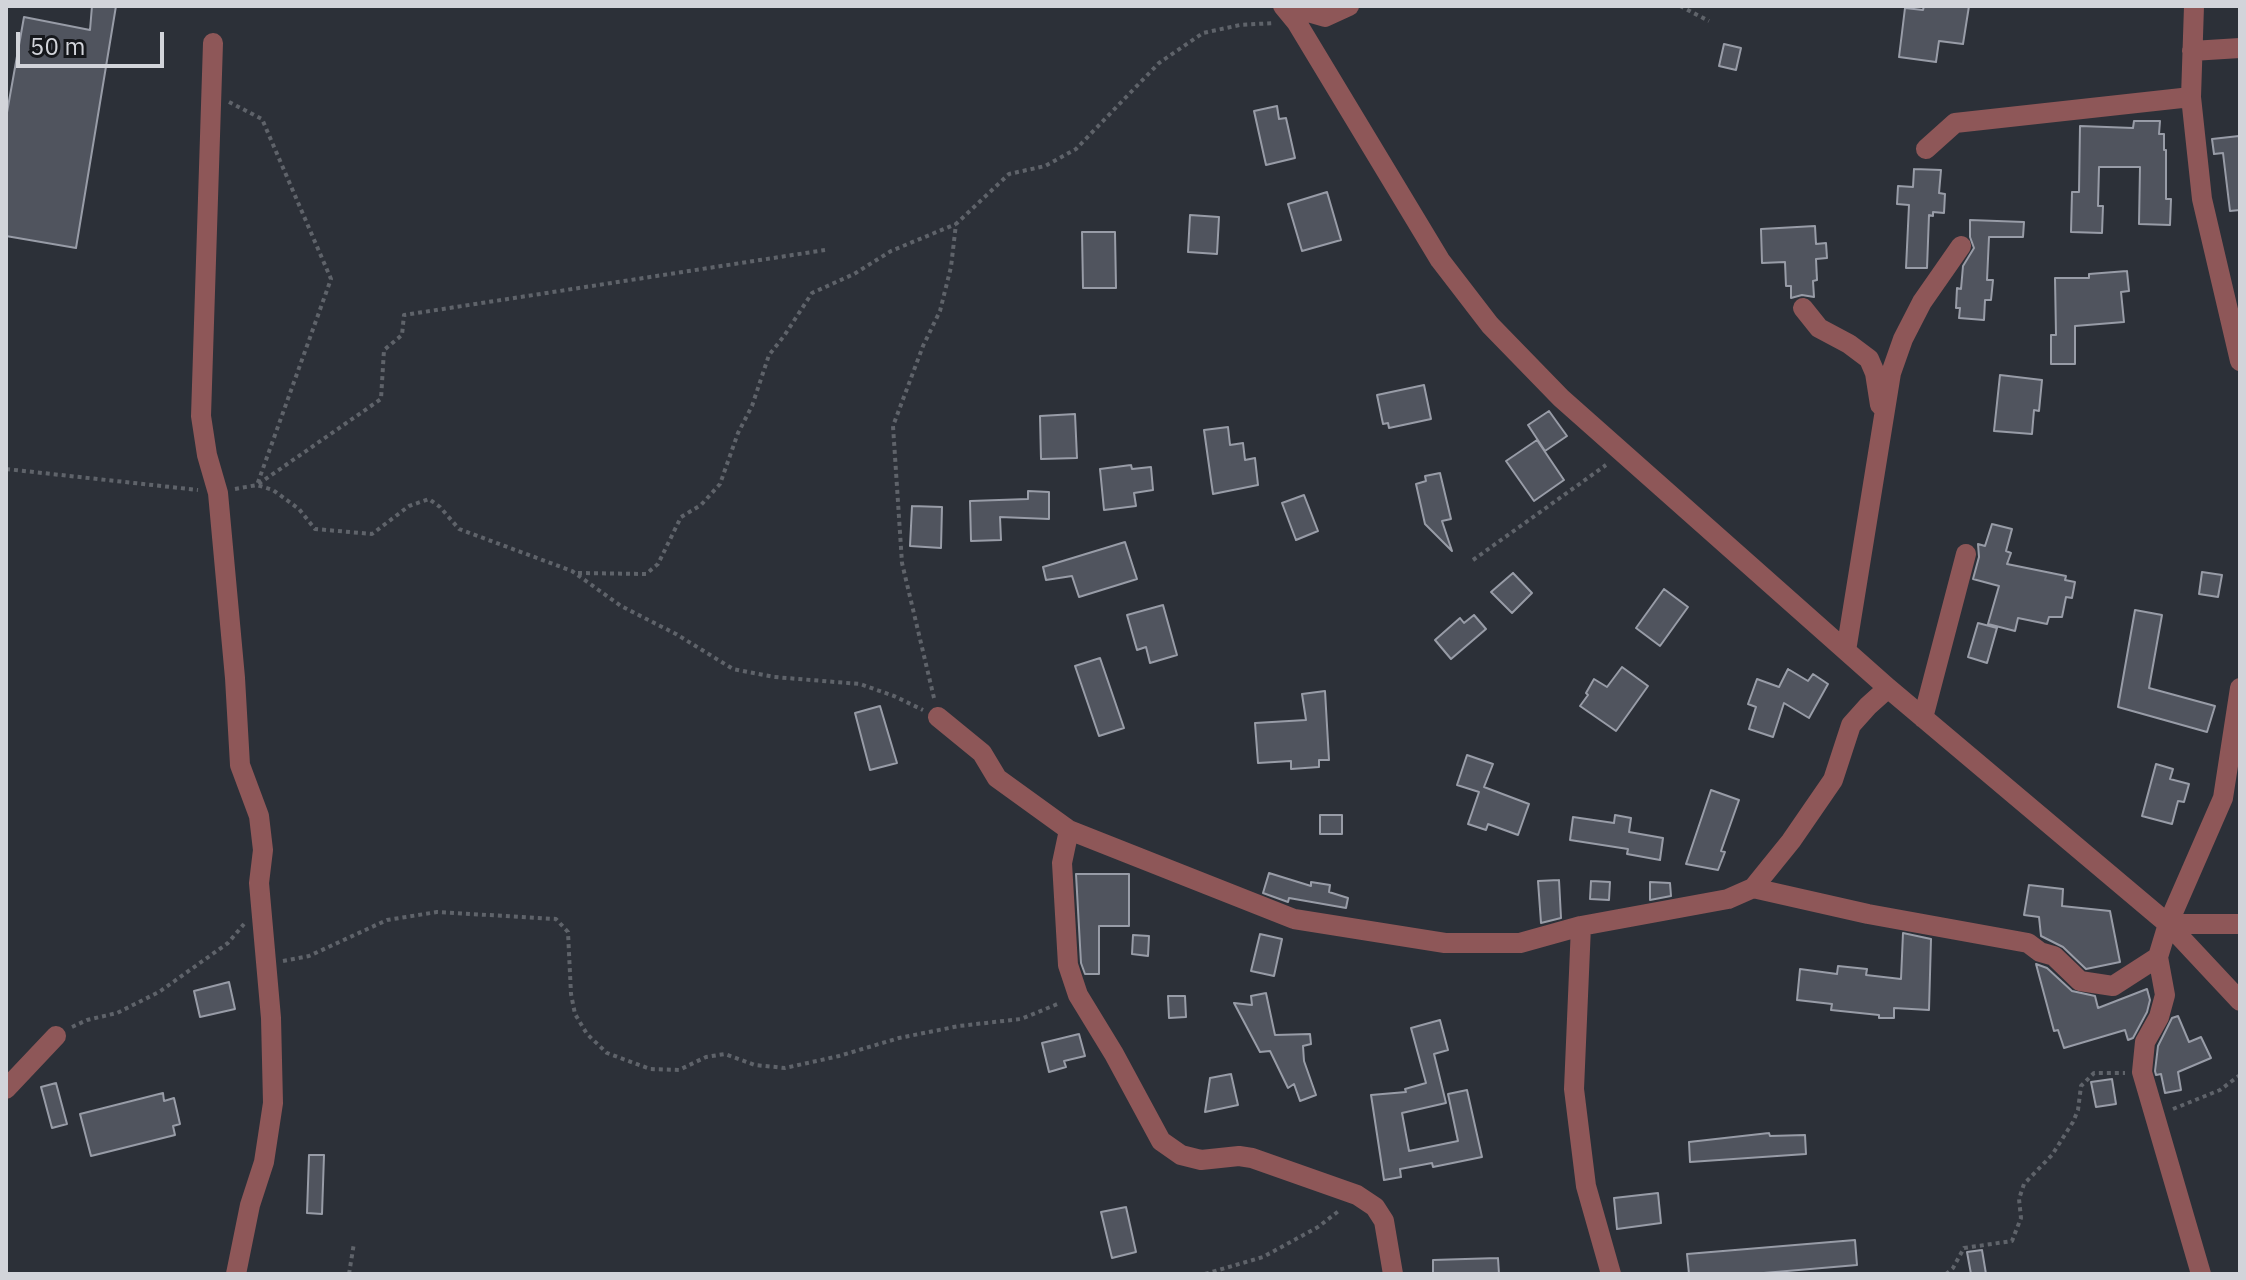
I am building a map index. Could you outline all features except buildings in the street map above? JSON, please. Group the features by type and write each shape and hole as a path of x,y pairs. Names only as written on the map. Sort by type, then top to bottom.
{"street":[{"path":"1289,12 1325,17 1349,6"},
{"path":"2194,6 2191,97 2202,199 2240,361"},
{"path":"1289,12 1440,260 1490,325 1561,398 1846,651 2168,924 2240,1001"},
{"path":"213,43 201,416 207,455 218,493 240,765 259,816 263,850 259,883 271,1018 273,1103 264,1162 250,1205 236,1274"},
{"path":"2192,51 2240,48"},
{"path":"1926,149 1955,123 2191,97"},
{"path":"1846,651 1891,373 1903,339 1922,302 1961,246"},
{"path":"1803,308 1819,328 1869,359 1875,373 1882,420"},
{"path":"1923,718 1966,554"},
{"path":"938,717 982,753 997,778 1069,830 1294,919 1445,943 1520,943 1581,926 1728,899 1753,888 1791,841 1833,780 1851,725 1888,688"},
{"path":"2201,1274 2142,1072 2145,1042 2159,1017 2165,995 2158,957 2168,924 2223,798 2240,688"},
{"path":"1069,830 1062,863 1068,965 1078,995 1161,1141 1181,1155 1201,1160 1239,1156 1252,1158 1357,1195 1375,1207 1384,1221 1393,1274"},
{"path":"1753,888 1868,914 2028,943 2040,952 2054,956 2080,981 2113,986 2158,957"},
{"path":"2168,924 2240,924"},
{"path":"1581,926 1574,1089 1586,1186 1611,1274"},
{"path":"6,1089 56,1036"}],"path":[{"path":"1680,6 1709,21"},
{"path":"576,573 646,574 658,564 681,517 701,505 720,484 769,355 812,293 854,274 891,251 956,224 1009,174 1045,166 1076,149 1159,63 1203,33 1289,12"},
{"path":"211,93 262,119 331,279 257,485"},
{"path":"938,717 902,563 893,426 923,346 940,311 951,267 956,224"},
{"path":"6,469 218,493 257,485 381,399 384,350 402,335 404,315 825,250"},
{"path":"1473,560 1625,452"},
{"path":"257,485 273,490 299,509 315,529 372,534 409,506 429,499 459,529 576,573 621,606 676,634 733,669 774,677 860,684 938,717"},
{"path":"56,1036 87,1020 117,1013 159,992 228,943 260,905"},
{"path":"265,965 309,956 387,920 437,912 556,919 568,932 571,994 575,1014 587,1034 607,1053 650,1069 679,1070 706,1057 725,1054 755,1065 785,1068 899,1038 959,1026 1021,1019 1078,995"},
{"path":"1946,1274 1964,1248 2012,1241 2021,1218 2019,1199 2024,1184 2052,1155 2073,1122 2081,1086 2094,1073 2142,1072"},
{"path":"2156,1115 2220,1090 2240,1075"},
{"path":"1205,1274 1263,1257 1318,1227 1357,1195"},
{"path":"349,1274 354,1243"}]}
